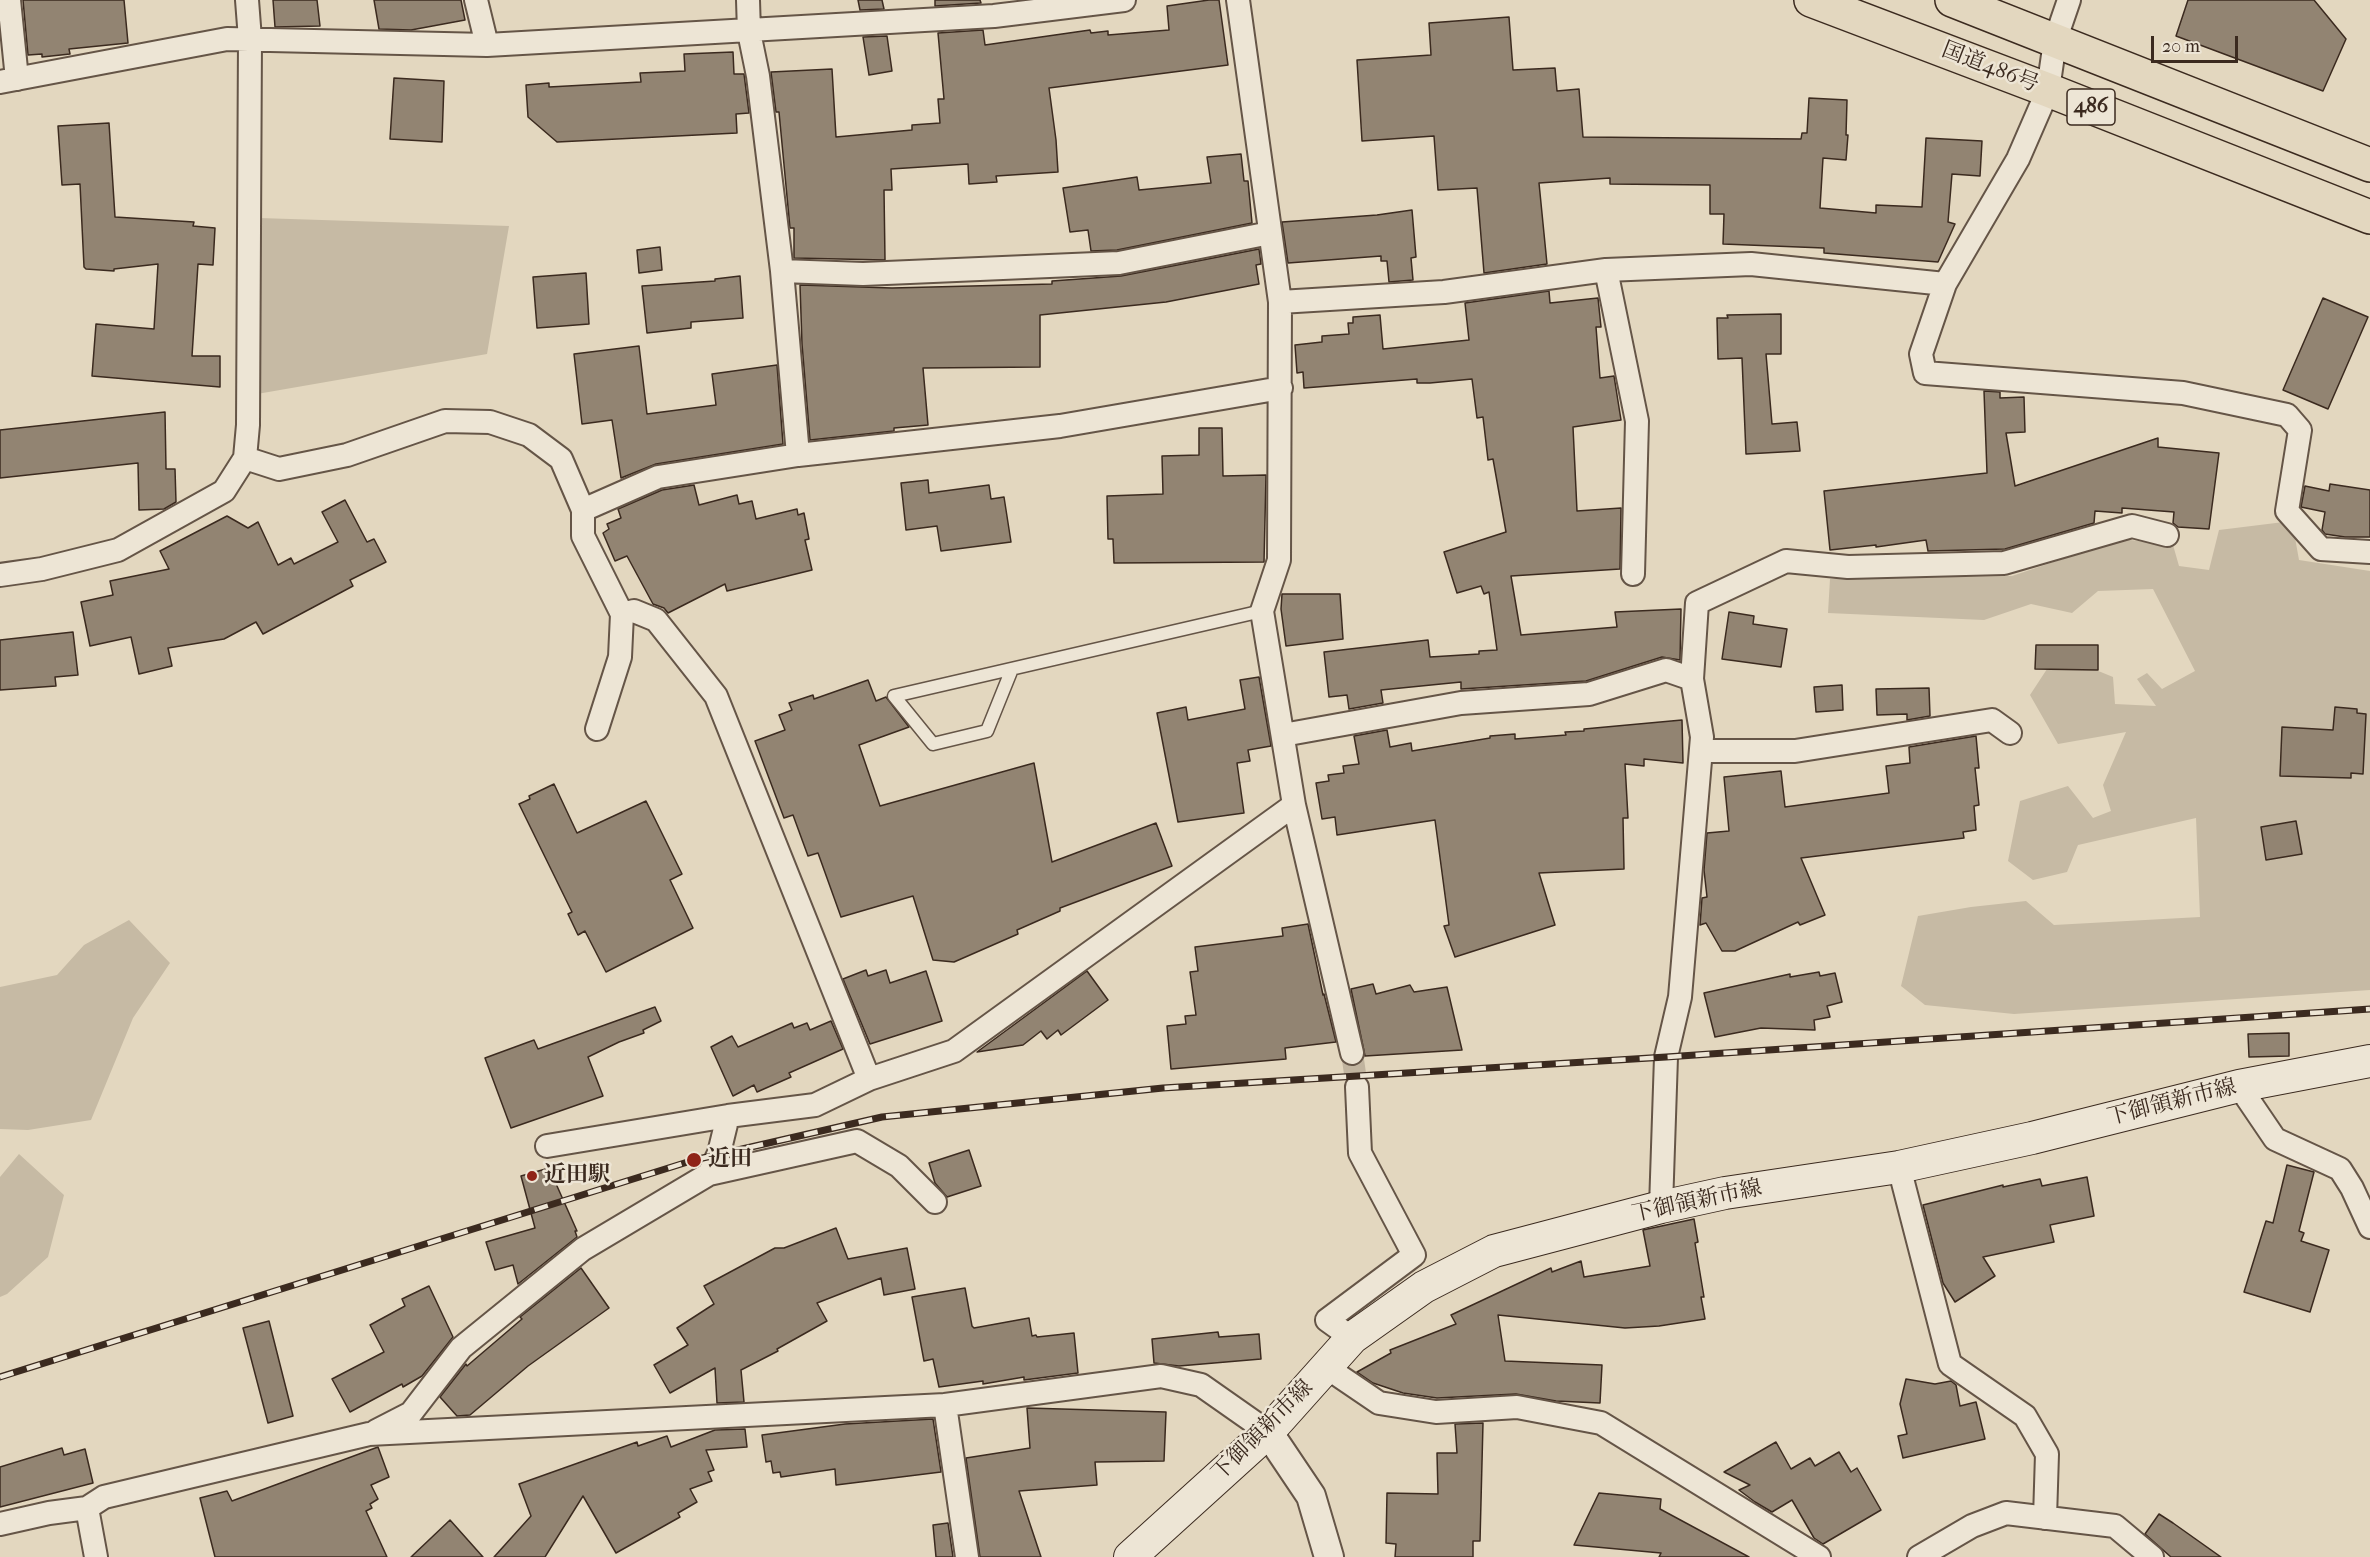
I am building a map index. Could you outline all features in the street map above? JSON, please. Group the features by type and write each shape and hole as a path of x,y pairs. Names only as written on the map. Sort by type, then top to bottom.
{"highway":[{"name":"国道486号","path":"1811,0 2048,90 2370,217"},
{"name":"486","path":"1952,0 2370,165"}],"main road":[{"name":"下御領新市線","path":"1130,1557 1268,1432 1352,1338 1425,1287 1494,1251 1661,1207 1725,1193 1899,1167 2032,1138 2240,1086 2370,1061"}],"street":[{"path":"9,0 8,81 227,39 487,45 749,32 994,16 1124,0"},
{"path":"0,575 42,570 118,549 224,491 245,458 248,425 250,39 247,0"},
{"path":"476,0 487,45"},
{"path":"748,0 749,32 758,76 782,271 798,455"},
{"path":"1238,0 1280,302 1279,560 1262,611 1294,805 1353,1053"},
{"path":"2069,0 2055,41 2048,90 2018,159 1945,284 1921,354 1925,373 2183,393 2287,415 2300,430 2287,511 2321,549 2370,552"},
{"path":"782,271 863,274 1119,262 1270,232"},
{"path":"1280,302 1444,292 1606,270 1751,264 1945,284"},
{"path":"1606,270 1637,421 1633,574"},
{"path":"583,510 658,477 798,455 1060,426 1281,388"},
{"path":"245,458 279,469 347,455 445,421 490,422 529,435 561,459 583,510 583,536 622,615 620,657 597,729"},
{"path":"1661,1207 1666,1058 1680,998 1702,737 1692,679 1697,603 1786,561 1848,567 2004,563 2132,526 2167,535"},
{"path":"622,615 634,611 656,620 716,696 869,1078"},
{"path":"1283,735 1461,703 1588,694 1666,670 1692,679"},
{"path":"1701,751 1794,751 1992,720 2010,734"},
{"path":"547,1146 729,1116 815,1105 869,1078 954,1052 1294,805"},
{"path":"2240,1086 2275,1139 2340,1169 2352,1188 2370,1227"},
{"path":"1352,1338 1327,1320 1414,1255 1360,1153 1357,1087"},
{"path":"709,1174 719,1153 729,1116"},
{"path":"369,1434 411,1413 461,1348 583,1249 709,1174 857,1141 899,1166 935,1202"},
{"path":"1899,1167 1950,1365 2025,1416 2047,1454 2045,1518"},
{"path":"1326,1367 1379,1403 1436,1412 1517,1407 1601,1423 1819,1557"},
{"path":"0,1524 87,1508 104,1497 369,1434 945,1405 1161,1376 1201,1385 1268,1432 1311,1496 1329,1557"},
{"path":"945,1405 967,1557"},
{"path":"87,1508 96,1557"},
{"path":"1919,1557 1972,1526 2006,1513 2115,1526 2152,1557"}],"lane":[{"path":"1012,669 987,731 933,744 894,696 1262,611"}],"shaded area":[{"path":"259,218 509,226 487,354 257,394"},
{"path":"2292,521 2299,560 2370,571 2370,990 2014,1014 1925,1005 1901,986 1918,916 2026,901 2054,925 2200,917 2196,818 2078,845 2067,872 2033,880 2008,861 2020,801 2068,786 2093,818 2111,811 2103,785 2126,732 2058,744 2030,695 2047,669 2091,668 2113,677 2115,704 2156,706 2137,679 2147,673 2162,689 2195,671 2153,589 2098,591 2072,613 2031,604 1984,620 1828,613 1830,579 2012,576 2122,539 2173,545 2179,566 2209,570 2219,530"},
{"path":"129,920 170,963 133,1018 91,1120 28,1130 0,1129 0,987 57,975 84,945"},
{"path":"19,1154 64,1195 48,1257 7,1294 0,1297 0,1177"}],"building":[{"path":"23,0 124,0 128,43 69,49 70,54 42,57 42,54 28,55"},
{"path":"273,0 317,0 320,26 275,27"},
{"path":"374,0 461,0 465,20 411,30 379,29"},
{"path":"858,0 882,0 884,9 860,10"},
{"path":"935,0 980,0 981,3 935,6"},
{"path":"1219,0 1228,65 1049,88 1058,172 996,176 997,182 969,184 968,164 891,169 892,190 884,190 885,260 794,258 794,228 790,228 779,112 776,112 771,72 832,69 836,137 912,130 912,125 940,123 938,99 944,99 938,33 983,30 985,45 1090,30 1091,33 1108,31 1108,35 1169,30 1167,6"},
{"path":"2188,0 2314,0 2346,39 2323,91 2176,36"},
{"path":"1509,17 1513,70 1555,68 1557,91 1579,89 1583,137 1801,139 1802,133 1807,133 1809,98 1847,100 1846,160 1823,158 1820,208 1876,213 1876,205 1922,207 1926,138 1982,141 1980,176 1952,174 1948,222 1955,224 1938,262 1824,253 1824,248 1723,244 1724,214 1710,214 1710,185 1610,184 1610,178 1539,183 1547,264 1484,273 1477,188 1438,190 1434,136 1362,141 1357,60 1431,55 1429,23"},
{"path":"887,36 892,71 869,75 863,37"},
{"path":"733,52 734,74 744,74 749,113 736,114 737,133 557,142 528,117 526,85 549,83 549,87 641,82 640,73 685,71 684,54"},
{"path":"394,78 444,81 442,142 390,139"},
{"path":"109,123 115,217 194,222 193,226 215,228 213,265 198,264 192,356 220,356 220,387 92,376 96,324 154,329 158,264 114,269 114,271 86,269 84,267 80,184 62,185 58,126"},
{"path":"1241,154 1244,181 1248,181 1252,223 1117,250 1091,251 1088,230 1070,232 1063,188 1137,177 1139,190 1211,183 1207,157"},
{"path":"1412,210 1416,257 1411,258 1413,280 1389,282 1387,261 1381,261 1381,256 1288,263 1282,222"},
{"path":"660,247 662,270 639,273 637,250"},
{"path":"1259,249 1261,264 1256,265 1259,284 1166,302 1040,315 1040,367 923,368 928,425 810,440 802,344 800,285 892,288 1052,284 1052,281 1121,276"},
{"path":"586,273 589,324 537,328 533,277"},
{"path":"740,276 743,318 691,322 691,328 647,333 642,286 715,281 715,279"},
{"path":"1549,291 1550,303 1598,298 1601,327 1596,327 1600,378 1614,376 1621,420 1573,427 1577,511 1621,508 1620,569 1511,576 1521,635 1617,627 1615,612 1681,609 1680,660 1662,657 1586,681 1461,689 1461,682 1381,690 1383,703 1349,709 1347,695 1329,697 1324,652 1428,640 1430,657 1479,654 1479,651 1497,650 1489,592 1484,594 1481,586 1457,593 1444,552 1506,532 1493,459 1488,460 1483,417 1477,418 1472,379 1417,383 1417,379 1304,388 1303,372 1297,373 1295,345 1322,342 1322,336 1349,334 1348,323 1353,323 1353,317 1380,315 1383,349 1469,340 1465,303"},
{"path":"2323,298 2368,317 2328,409 2283,390"},
{"path":"1781,314 1781,354 1766,354 1772,424 1797,422 1800,451 1746,454 1742,358 1718,359 1717,318 1728,318 1727,315"},
{"path":"639,346 647,414 716,405 712,374 777,365 783,444 656,464 621,478 612,420 582,424 574,354"},
{"path":"1984,391 2000,392 2000,398 2024,397 2025,432 2006,433 2015,486 2158,438 2158,447 2219,453 2209,529 2178,527 2173,523 2174,512 2122,508 2122,513 2095,511 2094,523 2005,549 1928,551 1926,540 1830,550 1824,491 1987,473"},
{"path":"165,412 166,469 175,469 176,502 164,509 139,510 138,463 0,478 0,430"},
{"path":"1199,428 1222,428 1223,476 1266,475 1264,562 1114,563 1113,539 1108,539 1107,496 1163,494 1162,456 1199,455"},
{"path":"928,480 929,493 989,485 991,499 1004,497 1011,542 941,551 937,526 906,530 901,483"},
{"path":"2330,484 2370,490 2370,537 2325,534 2322,530 2325,512 2301,507 2305,486 2329,491"},
{"path":"694,485 699,505 737,495 739,504 752,501 756,519 797,509 798,515 804,513 809,539 805,540 812,570 727,591 725,584 668,613 664,608 653,604 627,556 615,561 603,533 609,529 607,524 621,518 618,509 662,490"},
{"path":"345,500 367,542 374,539 386,562 350,580 353,586 263,634 256,622 224,639 168,648 172,666 139,674 131,637 90,646 81,602 113,595 110,581 169,569 160,551 227,516 248,528 258,522 278,565 291,558 294,564 338,542 322,512"},
{"path":"1282,594 1340,594 1343,639 1286,646 1281,609"},
{"path":"1729,612 1754,616 1753,624 1787,629 1781,667 1722,659"},
{"path":"73,632 78,675 55,677 56,686 0,690 0,640"},
{"path":"2036,645 2098,645 2098,670 2035,669"},
{"path":"1259,677 1271,746 1248,750 1250,761 1237,763 1244,813 1178,822 1157,713 1186,707 1188,720 1245,709 1240,680"},
{"path":"868,680 876,701 886,697 909,727 859,745 880,806 1034,763 1052,862 1156,823 1172,866 1060,908 1060,911 1017,930 1018,934 954,962 933,960 913,896 841,917 818,853 808,856 793,815 784,818 755,741 785,730 779,715 792,710 789,703 813,695 814,699"},
{"path":"1842,685 1843,710 1816,712 1814,687"},
{"path":"1929,688 1930,716 1907,720 1907,714 1877,715 1876,689"},
{"path":"2335,707 2357,709 2357,713 2366,714 2363,774 2351,773 2351,778 2280,776 2282,727 2333,730"},
{"path":"1682,720 1683,763 1644,759 1644,766 1625,764 1628,818 1623,818 1624,869 1539,873 1555,925 1455,957 1444,926 1449,925 1435,820 1337,835 1335,817 1322,819 1316,783 1329,781 1328,775 1344,773 1343,766 1359,764 1354,736 1387,730 1390,747 1411,743 1412,751 1490,738 1490,736 1515,734 1515,739 1566,735 1565,732 1584,731 1584,729"},
{"path":"1976,736 1979,768 1975,768 1979,805 1974,806 1976,830 1963,832 1964,838 1801,858 1825,915 1800,925 1798,922 1735,951 1722,951 1706,923 1700,925 1702,898 1707,897 1704,870 1707,833 1729,831 1724,777 1781,771 1785,807 1889,793 1886,766 1910,763 1909,747"},
{"path":"554,784 577,833 646,801 682,874 670,880 693,928 606,972 585,931 578,935 568,914 572,912 519,804 530,799 529,796"},
{"path":"2296,821 2302,854 2266,860 2261,827"},
{"path":"1308,924 1336,1042 1285,1048 1286,1059 1171,1069 1167,1026 1186,1024 1185,1016 1196,1015 1190,972 1198,971 1195,947 1283,936 1282,928"},
{"path":"866,970 868,976 886,970 890,983 926,971 942,1021 870,1044 843,979"},
{"path":"1087,971 1108,1000 1061,1035 1058,1030 1047,1039 1041,1031 1023,1045 977,1052"},
{"path":"1819,972 1820,976 1835,973 1842,1002 1827,1006 1830,1017 1814,1020 1815,1030 1761,1028 1715,1037 1704,993 1790,974 1790,977"},
{"path":"1373,984 1376,994 1410,985 1414,992 1447,987 1462,1050 1365,1056 1351,989"},
{"path":"655,1007 661,1021 643,1030 644,1033 588,1057 603,1096 511,1128 485,1058 534,1040 538,1049"},
{"path":"831,1021 843,1049 789,1073 791,1077 757,1092 754,1085 733,1096 711,1047 732,1036 738,1047 792,1023 794,1028 807,1023 810,1030"},
{"path":"2289,1033 2289,1056 2249,1057 2248,1034"},
{"path":"969,1150 981,1186 947,1197 935,1183 929,1163"},
{"path":"2287,1165 2314,1172 2299,1231 2304,1233 2301,1241 2329,1250 2310,1312 2244,1292 2266,1221 2273,1223"},
{"path":"549,1168 577,1231 575,1231 577,1237 518,1284 513,1265 495,1270 486,1242 535,1228 521,1176"},
{"path":"2087,1177 2094,1216 2050,1225 2054,1242 1983,1257 1995,1276 1955,1302 1943,1283 1923,1205 2003,1185 2003,1187 2040,1179 2042,1186"},
{"path":"1694,1219 1705,1319 1659,1326 1625,1328 1498,1315 1505,1361 1602,1365 1600,1403 1556,1401 1516,1394 1437,1398 1403,1393 1373,1383 1357,1372 1391,1353 1390,1350 1456,1324 1451,1315 1551,1268 1552,1272 1581,1261 1584,1277 1650,1266 1643,1230"},
{"path":"836,1228 848,1259 907,1248 915,1289 884,1295 881,1278 817,1303 827,1321 777,1349 778,1351 741,1370 744,1402 717,1403 715,1368 670,1393 654,1365 688,1345 677,1328 714,1304 704,1286 775,1248 784,1248"},
{"path":"581,1268 609,1308 528,1366 470,1415 457,1416 440,1397 466,1364 467,1366 522,1319 520,1317"},
{"path":"429,1286 453,1337 422,1376 350,1412 332,1379 384,1352 370,1325 405,1306 402,1299"},
{"path":"965,1288 974,1328 1029,1318 1032,1336 1074,1333 1078,1373 939,1387 933,1359 924,1361 912,1297"},
{"path":"269,1321 293,1416 268,1423 243,1328"},
{"path":"1218,1332 1219,1337 1259,1334 1261,1359 1179,1366 1154,1363 1152,1339"},
{"path":"1906,1379 1935,1384 1951,1381 1956,1385 1960,1406 1976,1402 1985,1439 1903,1458 1898,1436 1907,1434 1900,1404"},
{"path":"1027,1408 1166,1412 1164,1461 1095,1462 1097,1485 1019,1491 1041,1557 980,1557 966,1458 1030,1448"},
{"path":"933,1419 941,1472 836,1485 835,1469 781,1477 780,1472 773,1473 771,1461 766,1462 762,1435 845,1424"},
{"path":"1483,1423 1480,1541 1473,1541 1473,1557 1395,1557 1396,1544 1386,1543 1387,1493 1438,1494 1437,1453 1457,1453 1455,1424"},
{"path":"745,1429 747,1447 706,1450 714,1470 708,1472 712,1481 690,1489 697,1502 678,1513 680,1517 616,1553 583,1496 545,1557 494,1557 531,1516 519,1484 637,1442 638,1446 667,1436 671,1447 715,1430"},
{"path":"1776,1442 1791,1469 1810,1458 1815,1466 1839,1452 1851,1472 1857,1468 1881,1510 1823,1544 1814,1538 1792,1500 1772,1512 1755,1502 1739,1490 1750,1485 1724,1472"},
{"path":"378,1447 389,1477 371,1485 378,1499 370,1504 372,1508 366,1511 387,1557 215,1557 200,1498 227,1491 232,1501"},
{"path":"62,1448 64,1455 85,1449 93,1483 0,1507 0,1467"},
{"path":"1599,1493 1661,1499 1660,1509 1749,1557 1659,1557 1661,1553 1574,1545"},
{"path":"2159,1514 2221,1557 2171,1557 2145,1534"},
{"path":"450,1520 483,1557 411,1557"},
{"path":"948,1523 953,1557 936,1557 933,1525"}],"tunnel":[{"path":"1352,1053 1357,1087"}],"railway":[{"path":"0,1377 694,1160 882,1117 1163,1088 1666,1057 2370,1009"}],"place":[{"name":"近田","path":"694,1160"},
{"name":"近田駅","path":"532,1176"}]}
